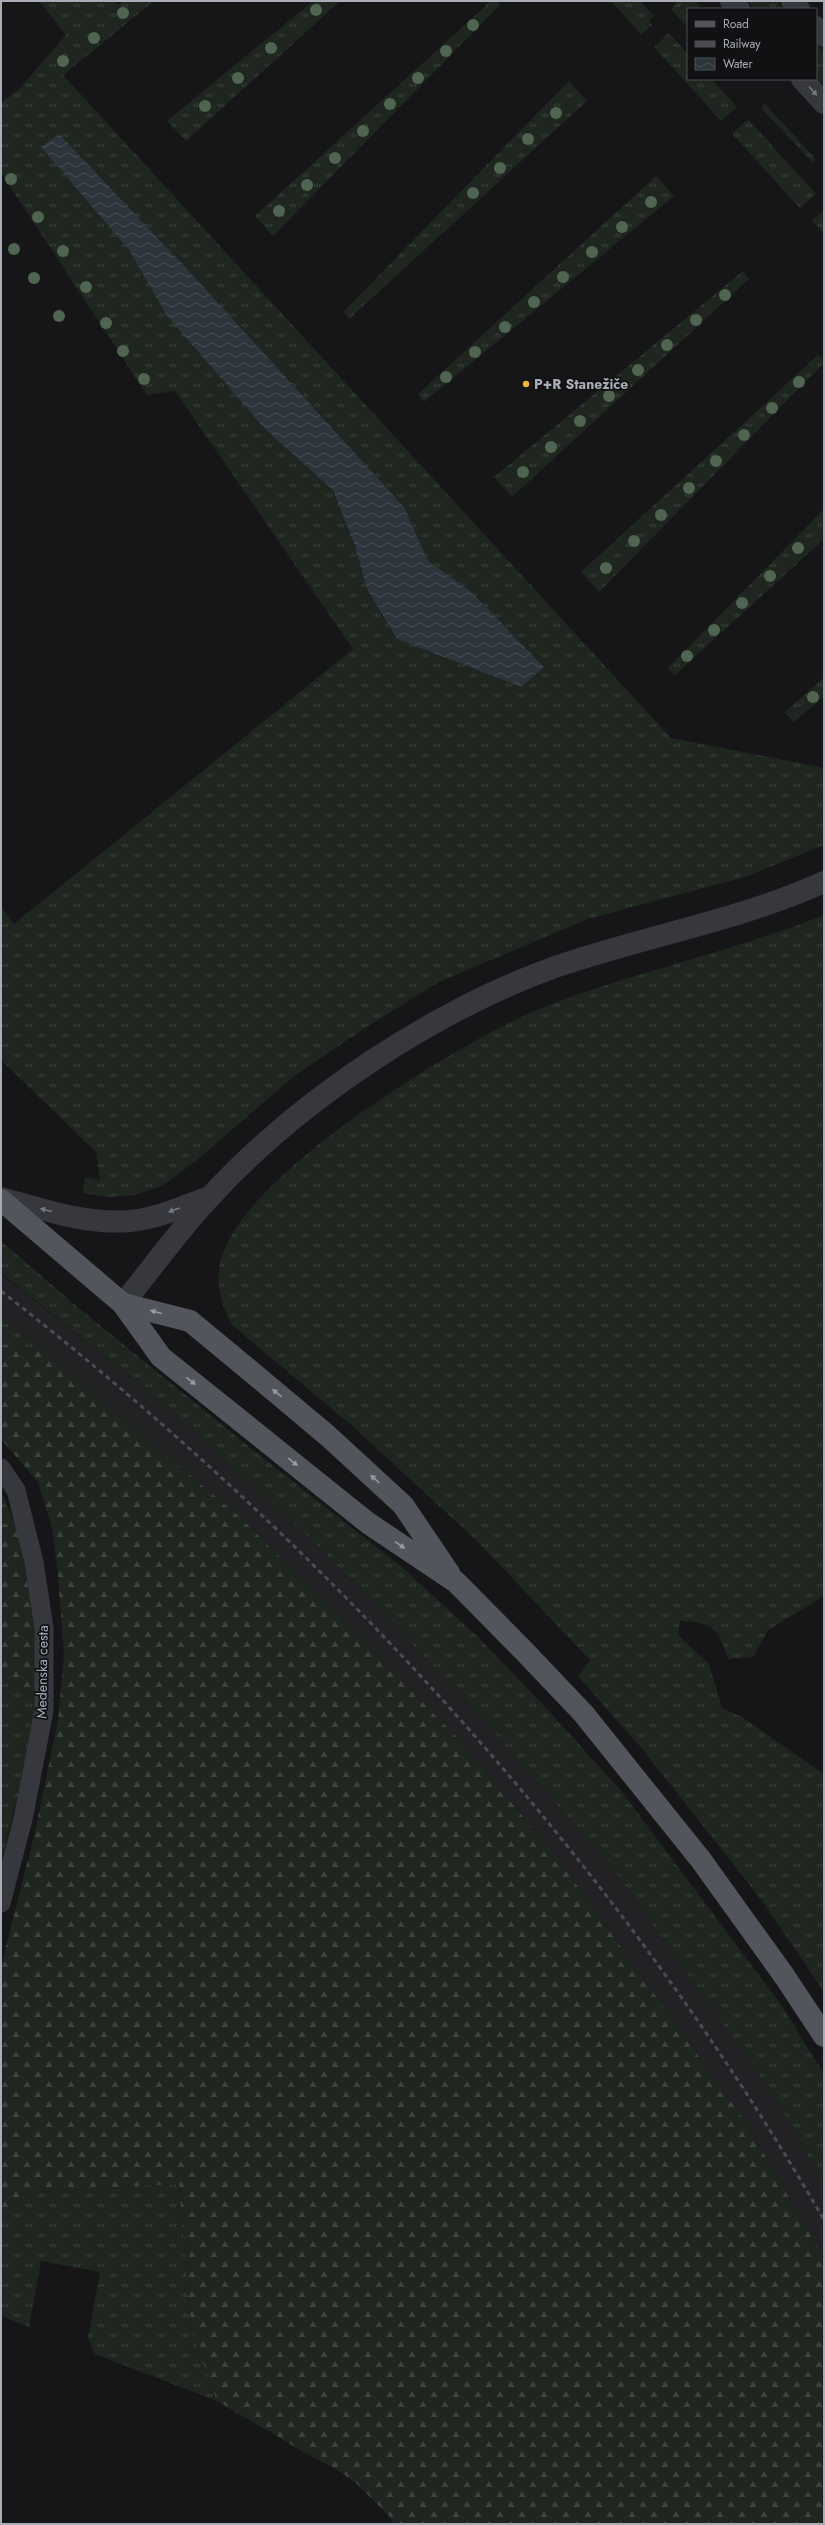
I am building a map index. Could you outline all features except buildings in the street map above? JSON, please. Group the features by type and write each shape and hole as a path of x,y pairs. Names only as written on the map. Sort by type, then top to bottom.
{"main road":[{"path":"1,1199 123,1304 161,1356 368,1523 456,1582"},
{"path":"123,1304 190,1321 328,1436 403,1505 456,1582 583,1713 701,1860 785,1977 824,2036"}],"street":[{"path":"817,28 824,36"},
{"path":"803,80 824,103"},
{"path":"123,1304 210,1196 287,1125 363,1067 482,997 598,953 733,915 824,882"},
{"path":"1,1199 97,1220 131,1221 167,1212 210,1196"}],"lane":[{"name":"Medenska cesta","path":"1,1468 16,1490 34,1562 44,1628 44,1710 23,1819 1,1903"}],"shaded area":[{"path":"1,1274 161,1402 322,1550 466,1700 614,1870 775,2098 824,2184 824,2258 746,2123 559,1860 456,1736 241,1518 1,1319"}],"green space":[{"path":"39,1 115,1 118,5 122,1 154,1 63,75 671,738 824,768 824,845 745,877 588,919 439,982 368,1026 294,1076 196,1161 162,1186 134,1195 108,1197 83,1193 85,1177 100,1180 96,1152 1,1060 1,907 14,924 353,649 175,391 147,395 1,173 1,103 21,87 66,35","holes":["59,135 191,273 404,507 428,561 469,590 520,687 397,639 367,589 355,546 333,490 266,430 167,316 129,250 41,147"]},
{"path":"313,1 340,1 186,141 167,121"},
{"path":"491,1 496,1 500,5 273,236 255,216"},
{"path":"611,1 640,1 654,16 649,20 652,25 641,34"},
{"path":"679,1 695,1 700,8 687,8 687,27 671,9"},
{"path":"748,1 777,1 783,8 754,8"},
{"path":"669,33 687,53 687,80 712,80 737,107 721,121 654,47"},
{"path":"817,45 824,52 824,85 817,77"},
{"path":"569,81 587,101 349,319 343,312"},
{"path":"765,104 816,159 813,163 761,108"},
{"path":"748,119 816,194 800,208 732,134"},
{"path":"656,176 674,196 424,402 418,394"},
{"path":"824,210 824,234 812,221"},
{"path":"743,271 749,279 512,497 494,477"},
{"path":"819,354 824,363 599,592 581,572"},
{"path":"824,509 824,539 675,675 668,668"},
{"path":"824,677 824,697 793,722 785,712"},
{"path":"824,915 824,1596 768,1630 753,1657 728,1659 717,1633 708,1625 680,1621 678,1635 709,1664 722,1708 742,1717 824,1774 824,1992 763,1902 644,1751 578,1676 590,1660 474,1538 350,1424 232,1325 222,1303 218,1280 220,1264 234,1231 263,1195 301,1159 346,1124 394,1090 441,1061 483,1036 517,1019 560,1001 603,986 757,939"},
{"path":"1,1241 81,1310 248,1446 403,1568 478,1637 549,1711 622,1792 780,2003 824,2074 824,2184 775,2098 614,1870 466,1700 322,1550 161,1402 1,1273"},
{"path":"1,1319 38,1348 29,1351 1,1344"},
{"path":"1,1344 29,1351 38,1348 241,1518 456,1736 559,1860 746,2123 824,2258 824,2524 394,2524 390,2517 357,2484 338,2470 305,2453 217,2401 191,2328 179,2184 23,2193 1,2221 1,1966 35,1832 58,1720 64,1656 58,1575 52,1527 38,1482 1,1439"},
{"path":"1,1491 3,1496 18,1532 1,1522"},
{"path":"1,1522 18,1532 34,1617 36,1703 1,1673"},
{"path":"1,1673 36,1703 26,1762 1,1863"},
{"path":"179,2184 191,2328 217,2401 95,2354 88,2338 100,2272 41,2261 29,2327 1,2316 1,2221 23,2193"}],"water":[{"path":"59,134 191,273 404,507 428,561 469,590 544,667 521,687 397,639 367,589 355,546 333,490 266,430 167,316 129,250 41,147"}],"railway":[{"path":"1,1291 122,1390 239,1494 351,1603 458,1716 559,1835 654,1959 742,2087 824,2220"}],"place":[{"name":"P+R Stanežiče","path":"526,384"}]}
